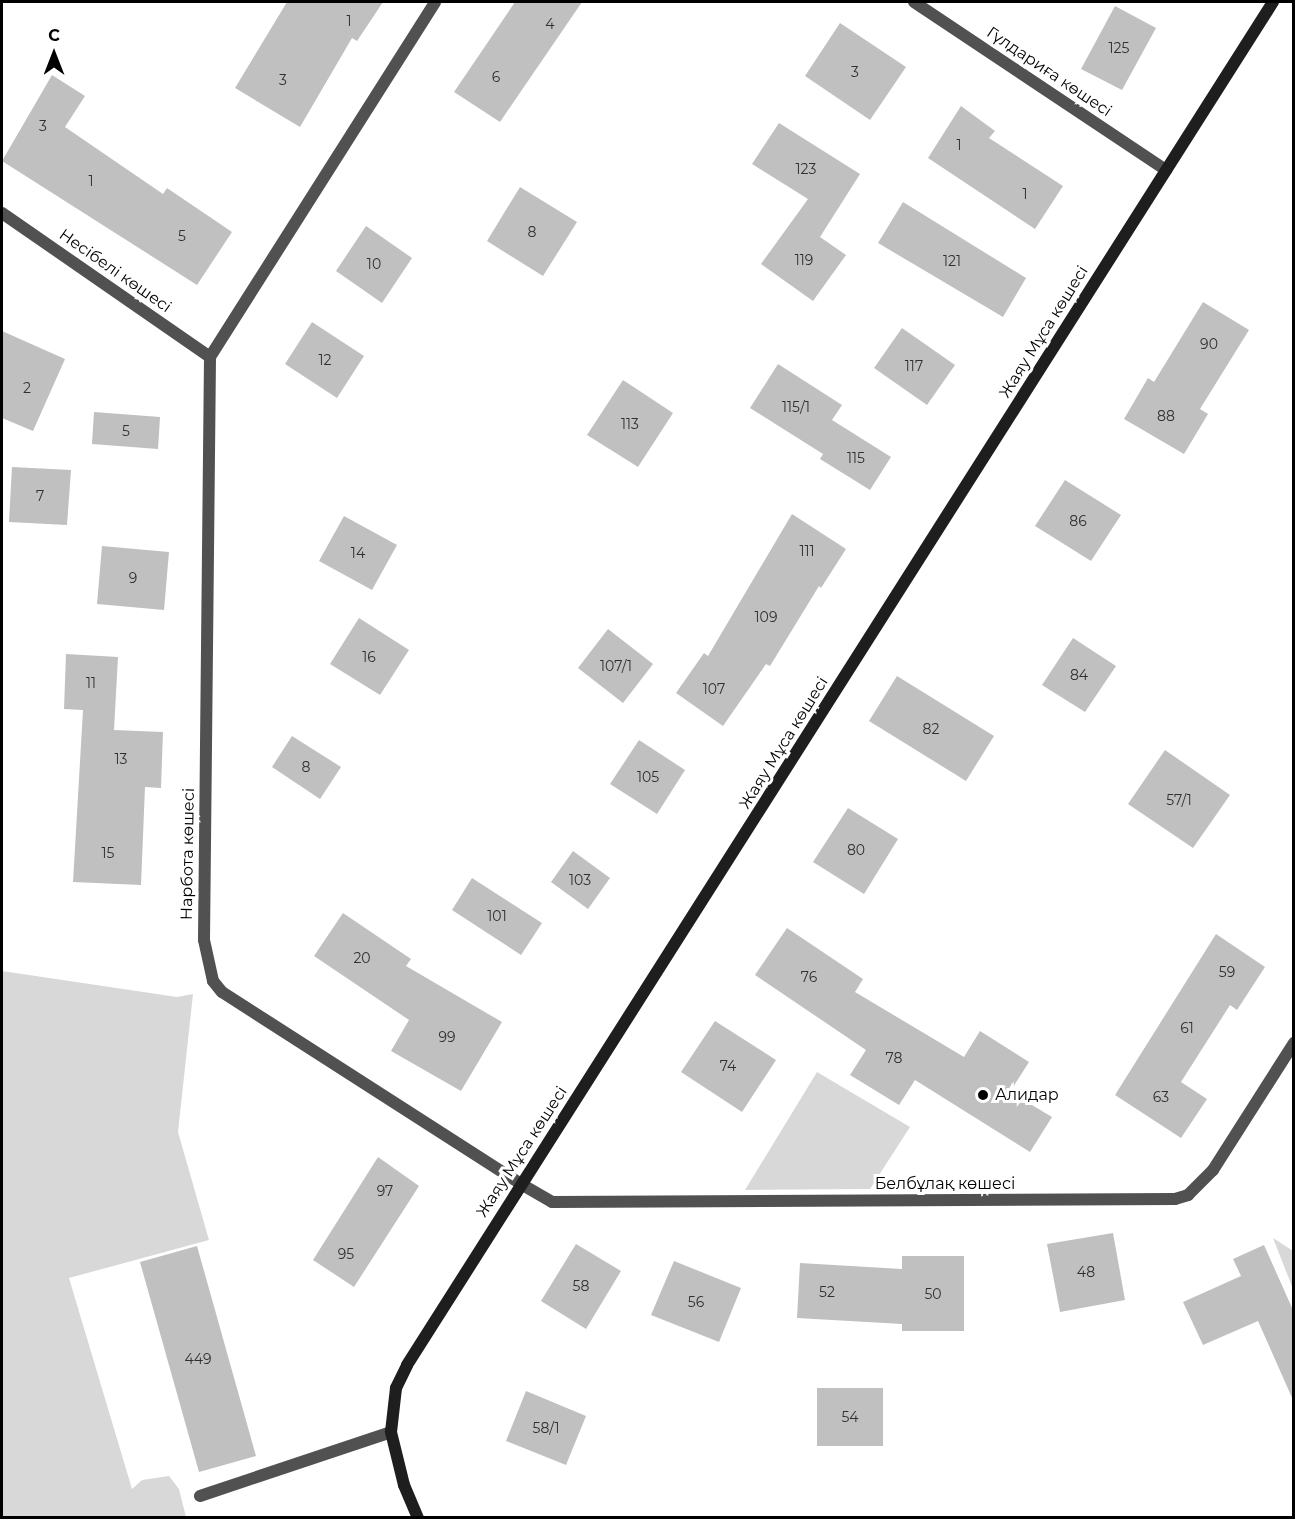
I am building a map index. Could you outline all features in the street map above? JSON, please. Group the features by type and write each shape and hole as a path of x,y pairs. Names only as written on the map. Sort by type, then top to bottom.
{"street":[{"path":"210,357 435,2"},
{"name":"Гүлдариға көшесі","path":"914,2 1166,170"},
{"name":"Жаяу Мұса көшесі","path":"418,1518 404,1485 392,1432 396,1388 407,1365 1273,2"},
{"name":"Несібелі көшесі","path":"2,213 210,357"},
{"name":"Нарбота көшесі","path":"210,357 204,940 213,981 222,992 521,1184"},
{"name":"Белбұлақ көшесі","path":"521,1184 552,1202 1175,1199 1200,1186 1213,1170 1293,1043"},
{"path":"200,1496 392,1432"}],"shaded area":[{"path":"2,971 177,997 193,994 178,1132 209,1240 69,1278 132,1489 142,1480 169,1476 179,1489 186,1517 2,1517"},
{"path":"817,1072 910,1127 870,1189 745,1190"},
{"path":"1273,1238 1293,1251 1293,1289"}],"building":[{"path":"287,2 383,2 357,41 352,38 300,127 235,88"},
{"path":"515,2 582,2 500,122 454,92"},
{"path":"1115,6 1156,28 1122,90 1081,69"},
{"path":"840,23 906,67 870,120 805,76"},
{"path":"52,75 85,96 65,127 163,194 167,188 232,232 197,285 2,161"},
{"path":"961,106 995,131 989,138 1063,186 1035,229 928,158"},
{"path":"779,123 860,174 820,237 846,255 813,301 761,264 808,199 752,164"},
{"path":"520,187 577,222 543,276 487,241"},
{"path":"903,202 1026,278 1003,317 878,243"},
{"path":"366,226 412,258 382,303 336,271"},
{"path":"1203,302 1249,330 1200,409 1208,414 1184,454 1124,419 1148,378 1154,382"},
{"path":"312,322 364,356 337,398 285,364"},
{"path":"902,328 955,365 927,405 874,368"},
{"path":"2,331 65,359 33,431 2,418"},
{"path":"778,364 842,405 832,420 891,457 870,490 820,459 823,454 750,408"},
{"path":"623,380 673,413 638,467 587,435"},
{"path":"94,412 160,417 158,449 92,444"},
{"path":"12,467 71,470 67,525 9,522"},
{"path":"1065,480 1121,515 1091,561 1035,526"},
{"path":"792,514 846,549 821,588 819,586 770,666 766,664 723,726 676,693 704,653 708,656"},
{"path":"344,516 397,545 372,590 319,561"},
{"path":"102,546 169,552 164,610 97,604"},
{"path":"359,618 409,650 380,695 330,664"},
{"path":"608,629 653,664 623,703 578,668"},
{"path":"1073,638 1116,666 1085,712 1042,685"},
{"path":"66,654 118,657 114,730 163,732 161,788 145,787 141,885 73,882 83,710 64,709"},
{"path":"897,676 994,736 966,781 869,721"},
{"path":"292,736 341,767 320,799 272,767"},
{"path":"639,740 685,770 657,814 610,784"},
{"path":"1165,750 1230,795 1193,848 1128,804"},
{"path":"848,808 898,839 864,894 813,862"},
{"path":"573,851 610,878 588,909 551,882"},
{"path":"472,878 542,923 521,955 452,910"},
{"path":"343,913 411,959 406,966 502,1022 461,1091 391,1051 409,1020 314,956"},
{"path":"787,928 863,979 855,992 964,1057 980,1031 1029,1062 1010,1092 1052,1117 1030,1152 915,1080 899,1105 850,1075 866,1050 755,975"},
{"path":"1216,934 1265,967 1237,1010 1230,1005 1181,1082 1207,1099 1181,1138 1115,1095"},
{"path":"715,1021 776,1060 742,1112 681,1072"},
{"path":"378,1157 419,1186 354,1287 313,1260"},
{"path":"1113,1233 1125,1300 1060,1312 1047,1244"},
{"path":"576,1244 621,1271 586,1329 541,1301"},
{"path":"1264,1245 1293,1310 1293,1400 1258,1321 1203,1345 1183,1302 1241,1276 1233,1259"},
{"path":"197,1246 256,1456 199,1472 140,1262"},
{"path":"902,1256 964,1256 964,1331 902,1331 902,1324 797,1318 800,1263 902,1269"},
{"path":"674,1261 741,1288 719,1342 651,1315"},
{"path":"817,1388 883,1388 883,1446 817,1446"},
{"path":"526,1391 586,1416 566,1465 506,1441"}],"place":[{"name":"Алидар","path":"983,1095"}]}
